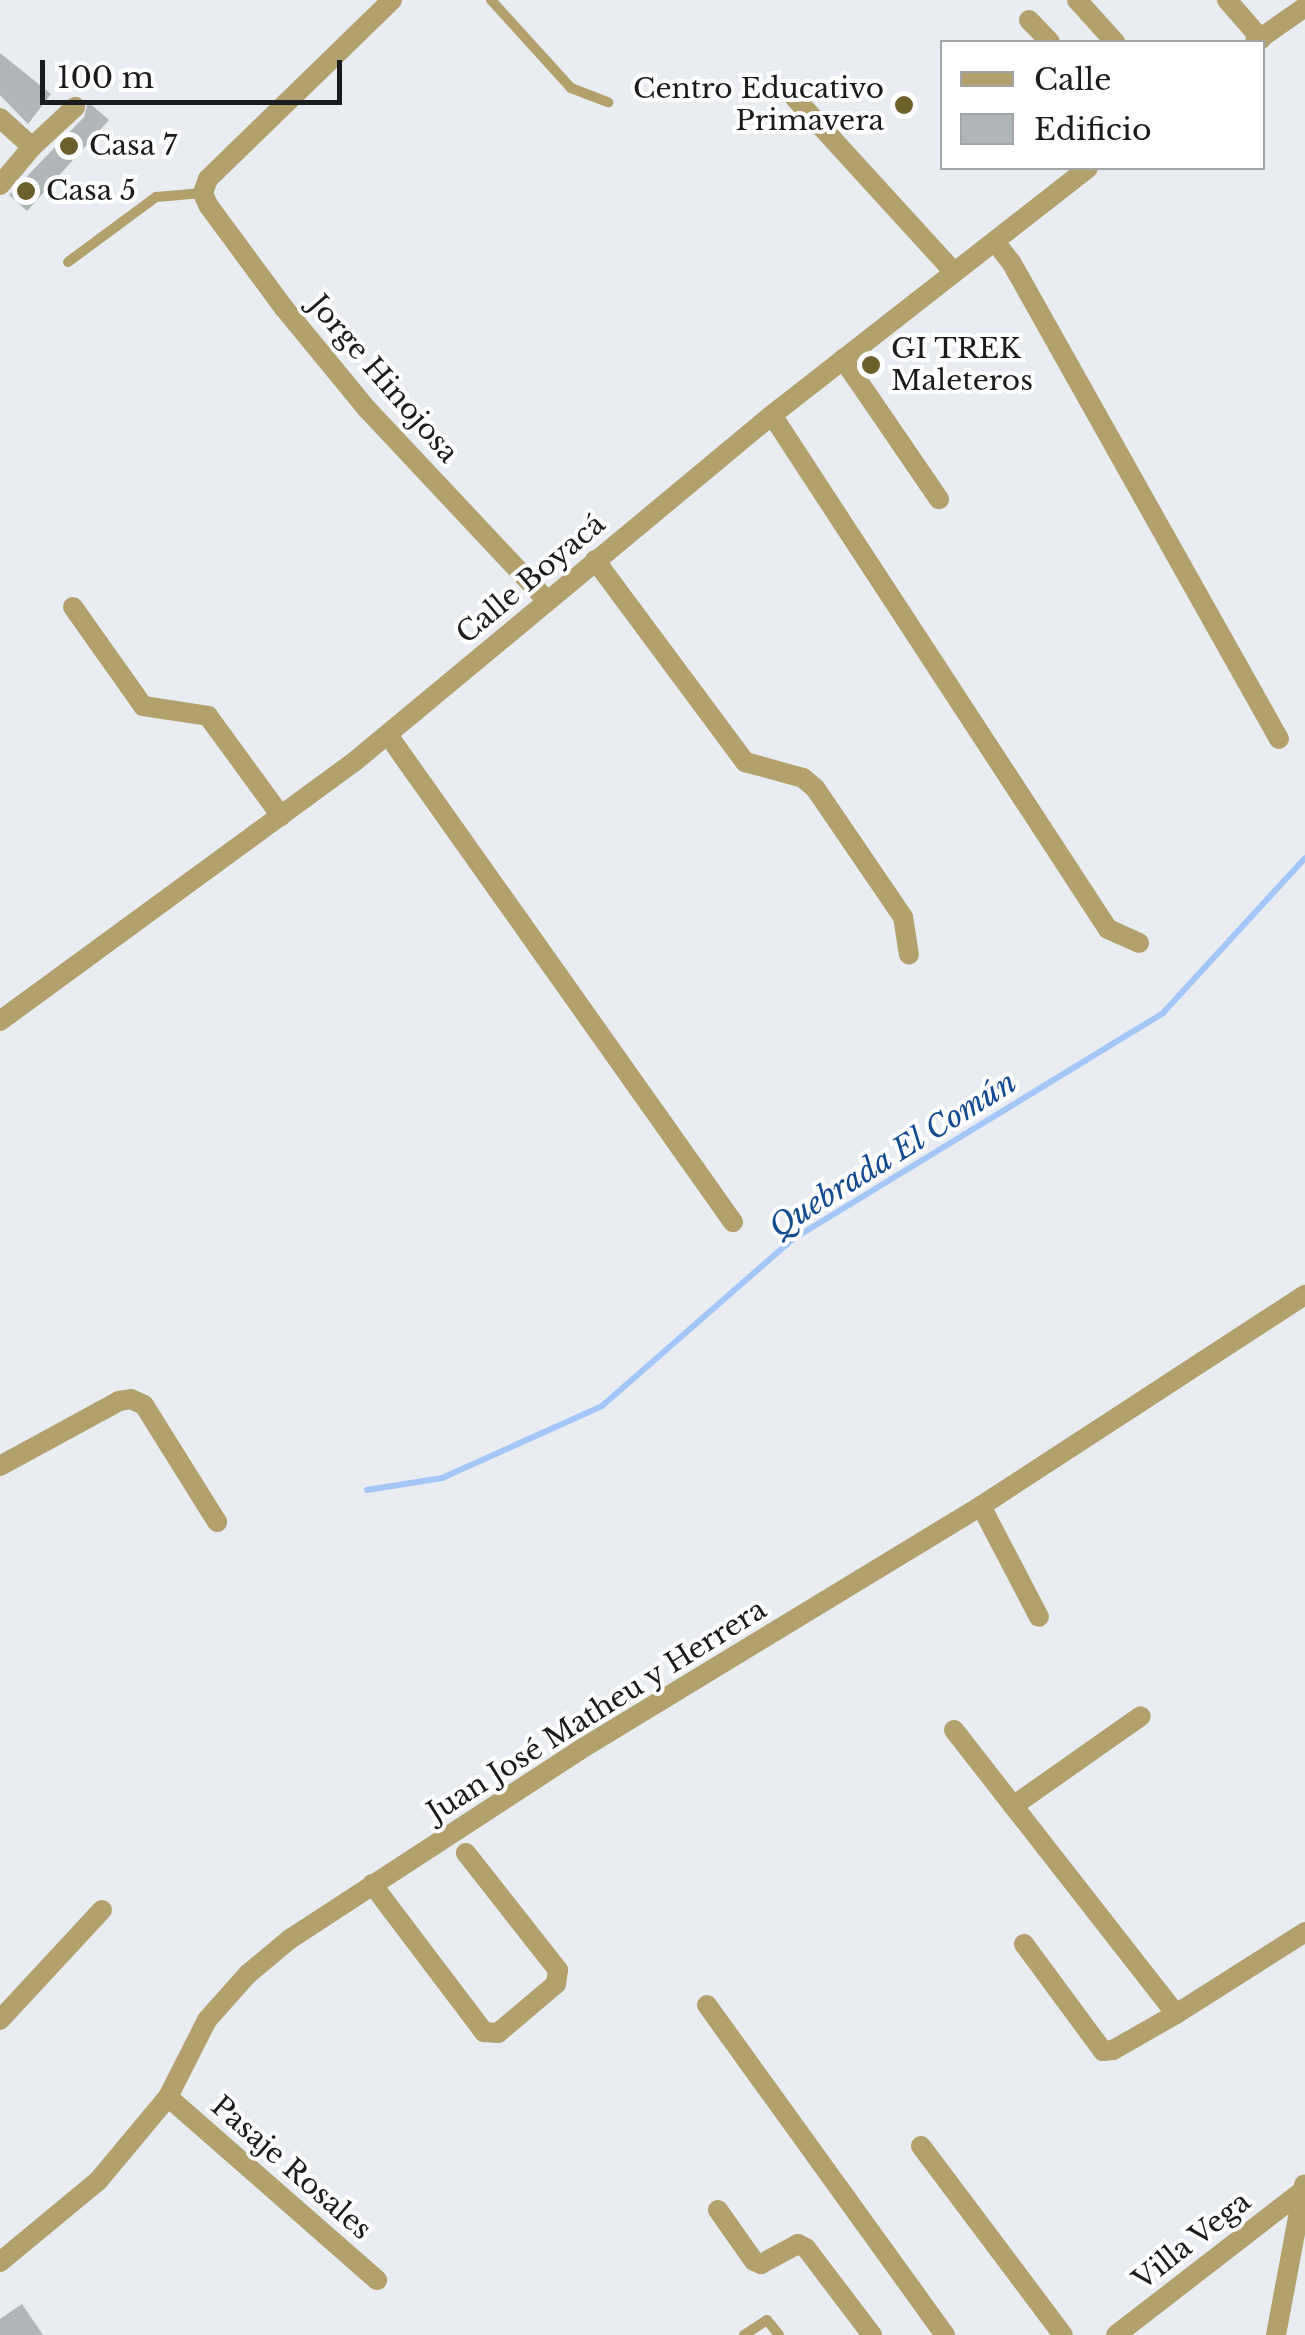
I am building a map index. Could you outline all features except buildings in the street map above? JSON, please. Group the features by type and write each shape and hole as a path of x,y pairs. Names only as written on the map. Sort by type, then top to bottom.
{"street":[{"path":"206,186 392,0"},
{"path":"1078,0 1113,40"},
{"path":"1227,0 1258,40 1305,7"},
{"path":"1030,20 1048,40"},
{"path":"795,98 954,272"},
{"path":"0,184 32,146 75,108"},
{"path":"0,118 32,146"},
{"name":"Calle Boyacá","path":"0,1021 388,735 772,414 996,242 1080,170"},
{"name":"Jorge Hinojosa","path":"206,186 208,205 284,308 367,409 547,601"},
{"path":"996,242 1011,262 1278,738"},
{"path":"843,359 939,499"},
{"path":"772,414 1108,929 1139,943"},
{"path":"595,560 745,762 802,778 815,788 903,917 909,955"},
{"path":"74,607 142,706 208,716 280,816"},
{"path":"388,735 733,1222"},
{"name":"Juan José Matheu y Herrera","path":"0,2262 98,2181 168,2098 207,2020 248,1974 372,1884 578,1752 981,1506 1305,1295"},
{"path":"0,1466 119,1401 131,1399 144,1405 217,1522"},
{"path":"981,1506 1039,1617"},
{"path":"1014,1806 1141,1716"},
{"path":"954,1730 1176,2014"},
{"path":"372,1884 484,2032 498,2032 556,1984 558,1970 466,1853"},
{"path":"0,2020 102,1910"},
{"path":"1024,1944 1103,2050 1113,2050 1305,1932"},
{"path":"708,2005 892,2268 945,2335"},
{"name":"Pasaje Rosales","path":"168,2098 377,2280"},
{"path":"922,2146 1064,2335"},
{"path":"1276,2335 1303,2199"},
{"name":"Villa Vega","path":"1116,2335 1303,2199"},
{"path":"718,2210 754,2261 761,2264 798,2244 806,2248 872,2335"}],"lane":[{"path":"492,0 571,88 608,102"},
{"path":"68,262 156,197 206,186"},
{"path":"744,2335 767,2320 779,2335"}],"waterway":[{"name":"Quebrada El Común","path":"367,1490 442,1478 602,1406 793,1239 1163,1013 1305,858"}],"place":[{"name":"Centro Educativo Primavera","path":"904,105"},
{"name":"Casa 7","path":"69,146"},
{"name":"Casa 5","path":"26,191"},
{"name":"GI TREK Maleteros","path":"871,365"}]}
